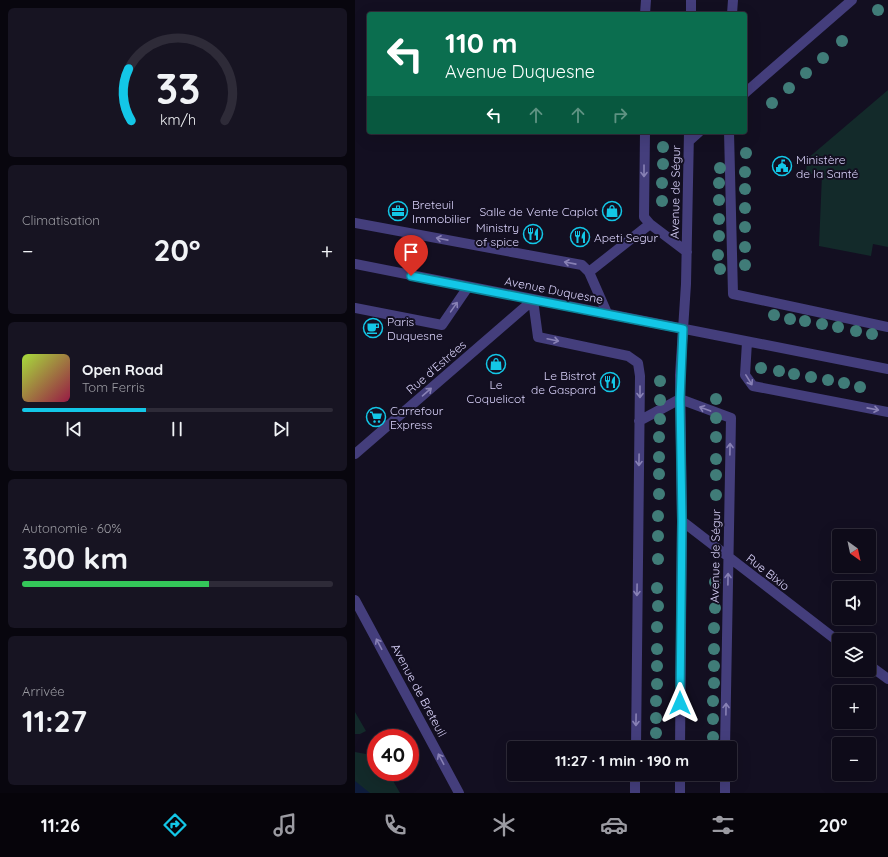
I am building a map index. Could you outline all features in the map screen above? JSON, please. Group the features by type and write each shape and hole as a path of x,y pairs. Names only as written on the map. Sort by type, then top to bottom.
{"street":[{"path":"645,12 646,0"},
{"path":"691,0 691,12"},
{"path":"732,12 733,0"},
{"path":"747,91 852,0"},
{"name":"Avenue de Ségur","path":"645,134 644,217 649,224 687,252"},
{"path":"729,134 733,294 888,327"},
{"name":"Avenue de Ségur","path":"680,741 682,521 680,399 687,252 689,136"},
{"path":"355,223 582,265 589,272 607,314"},
{"path":"589,272 649,224"},
{"name":"Avenue Duquesne","path":"355,264 888,370"},
{"path":"355,308 441,324 468,287"},
{"path":"533,300 538,337 628,356 638,363 639,421 636,741"},
{"name":"Rue d'Estrées","path":"355,454 533,300"},
{"path":"747,342 745,375 753,386 888,412"},
{"path":"639,421 680,399"},
{"name":"Avenue de Ségur","path":"680,399 731,418 725,741"},
{"name":"Rue Bixio","path":"682,521 832,637"},
{"name":"Avenue de Breteuil","path":"355,600 459,793"},
{"path":"876,670 888,679"},
{"path":"635,781 635,793"},
{"path":"680,781 680,793"},
{"path":"725,781 725,793"}],"green space":[{"path":"888,90 888,247 873,244 871,256 819,246 822,174 806,174 807,159"},
{"path":"355,712 366,731 360,734 355,734"},
{"path":"355,752 367,755 367,781 393,781 400,793 355,793"}],"water":[{"path":"355,781 370,793 355,793"}],"place":[{"name":"Ministère de la Santé","path":"782,166"},
{"name":"Breteuil Immobilier","path":"398,211"},
{"name":"Salle de Vente Caplot","path":"612,211"},
{"name":"Ministry of spice","path":"533,234"},
{"name":"Apeti Segur","path":"580,237"},
{"name":"Paris Duquesne","path":"373,328"},
{"name":"Le Coquelicot","path":"496,364"},
{"name":"Le Bistrot de Gaspard","path":"610,382"},
{"name":"Carrefour Express","path":"376,417"}],"route":[{"path":"411,276 683,329 680,375 682,521 680,703"}]}
